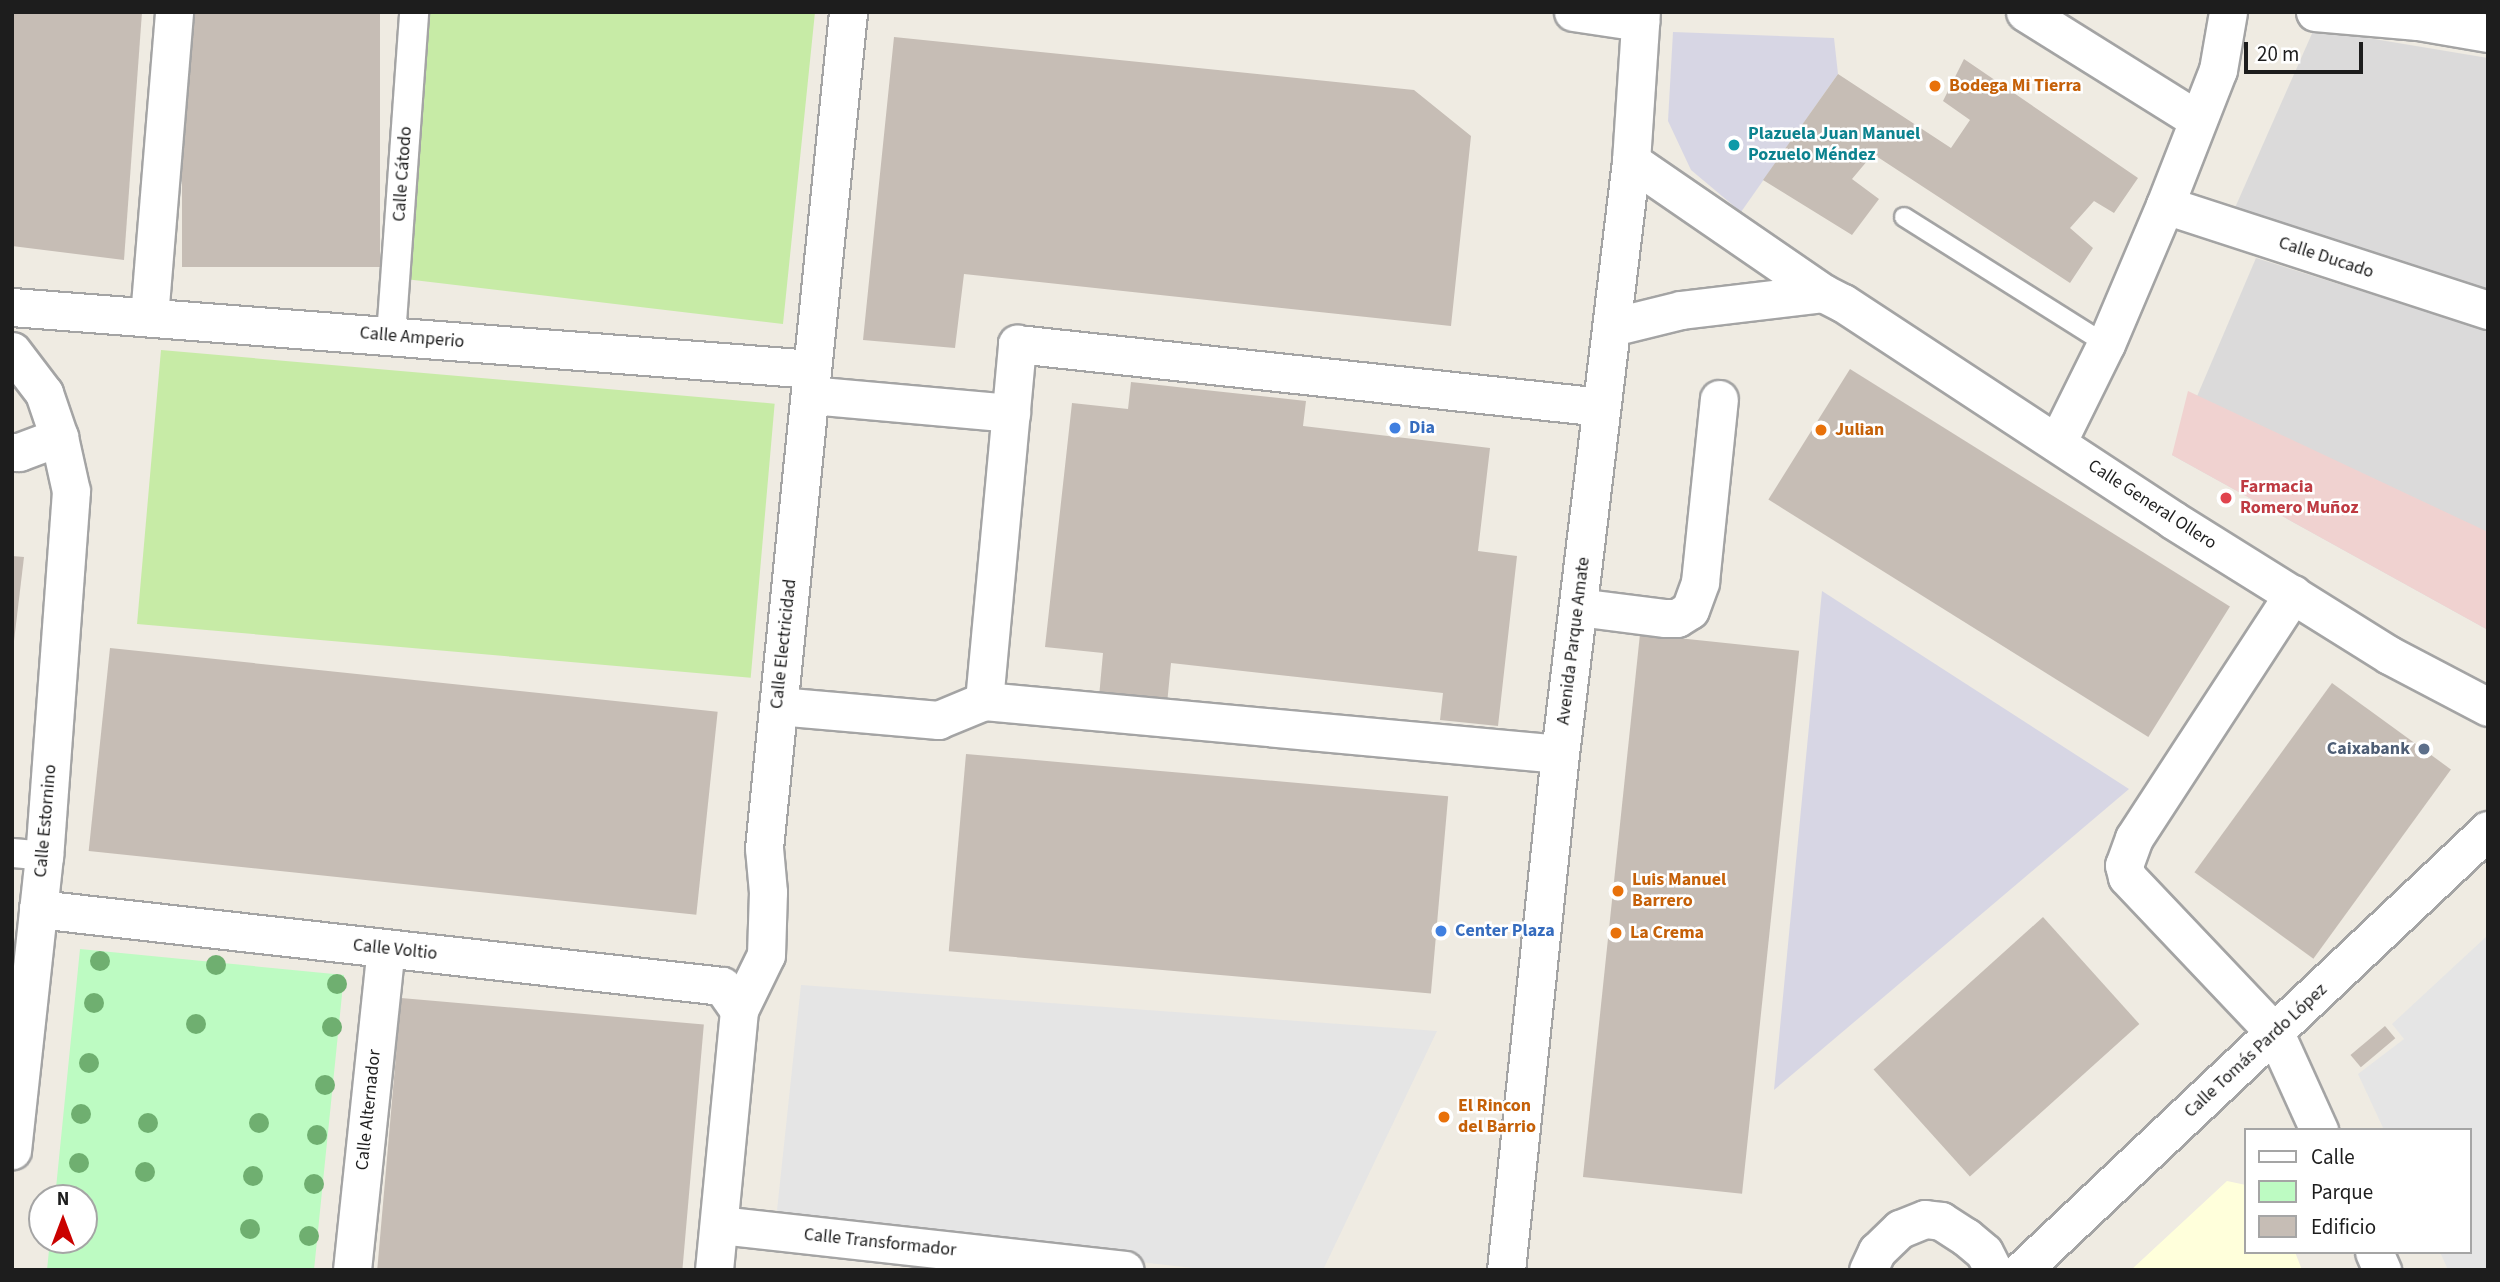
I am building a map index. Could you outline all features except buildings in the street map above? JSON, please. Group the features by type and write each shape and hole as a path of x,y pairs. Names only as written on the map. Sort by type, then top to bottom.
{"street":[{"path":"149,317 174,12"},
{"name":"Calle Cátodo","path":"391,336 414,12"},
{"name":"Calle Electricidad","path":"714,1270 739,1010 766,955 768,892 764,848 848,12"},
{"path":"1573,12 1641,17"},
{"path":"2025,12 2196,119"},
{"path":"2057,443 2106,344 2165,205 2196,119 2218,70 2228,12"},
{"path":"2315,12 2418,21 2488,33"},
{"name":"Avenida Parque Amate","path":"1506,1270 1560,754 1631,161 1641,17"},
{"name":"Calle General Ollero","path":"1631,161 1823,293 1843,303 2293,594 2389,655 2488,707"},
{"name":"Calle Ducado","path":"2165,205 2488,310"},
{"path":"1612,327 1681,310 1823,293"},
{"name":"Calle Amperio","path":"12,307 391,336 811,382 1011,412"},
{"path":"984,701 1017,344 1602,407"},
{"name":"Calle Estornino","path":"12,351 44,393 59,437 71,491 28,854 38,909 12,1150"},
{"path":"1578,607 1665,618 1677,618 1690,610 1700,582 1719,399"},
{"path":"16,452 59,437"},
{"path":"2293,594 2134,838 2124,865 2127,877 2275,1033 2318,1128"},
{"path":"778,706 938,720 984,701 1560,754"},
{"name":"Calle Tomás Pardo López","path":"2022,1270 2488,830"},
{"name":"Calle Voltio","path":"38,909 722,986 739,1010"},
{"name":"Calle Alternador","path":"352,1270 386,949"},
{"path":"1868,1270 1877,1251 1900,1229 1925,1219 1941,1222 1966,1237 1984,1252 1993,1270"},
{"name":"Calle Transformador","path":"719,1225 1125,1270"},
{"path":"2375,1254 2382,1270"}],"lane":[{"path":"1904,217 2106,344"}],"shaded area":[{"path":"2314,29 2488,58 2488,296 2234,210"},
{"name":"Plazuela Juan Manuel Pozuelo Méndez","path":"1673,32 1834,38 1838,74 1741,212 1691,170 1668,121"},
{"path":"2256,258 2488,331 2488,630 2172,455"},
{"path":"2188,391 2488,532 2488,630 2172,455"},
{"path":"1822,591 2129,789 1774,1090"},
{"path":"2488,935 2488,1270 2448,1270 2441,1254 2472,1254 2472,1128 2383,1128 2358,1074 2404,1039 2392,1024"},
{"path":"801,985 1437,1031 1323,1270 1210,1270 776,1220"},
{"path":"2227,1181 2244,1185 2244,1254 2296,1254 2302,1270 2131,1270"}],"green space":[{"path":"400,12 815,12 783,324 380,276"},
{"path":"161,350 775,404 751,678 137,624"},
{"path":"80,949 344,975 314,1270 47,1270 49,1254 98,1254 98,1184 56,1184"}],"place":[{"name":"Bodega Mi Tierra","path":"1935,86"},
{"name":"Plazuela Juan Manuel Pozuelo Méndez","path":"1734,145"},
{"name":"Dia","path":"1395,428"},
{"name":"Julian","path":"1821,430"},
{"name":"Farmacia Romero Muñoz","path":"2226,498"},
{"name":"Caixabank","path":"2424,749"},
{"name":"Luis Manuel Barrero","path":"1618,891"},
{"name":"Center Plaza","path":"1441,931"},
{"name":"La Crema","path":"1616,933"},
{"name":"El Rincon del Barrio","path":"1444,1117"}]}
